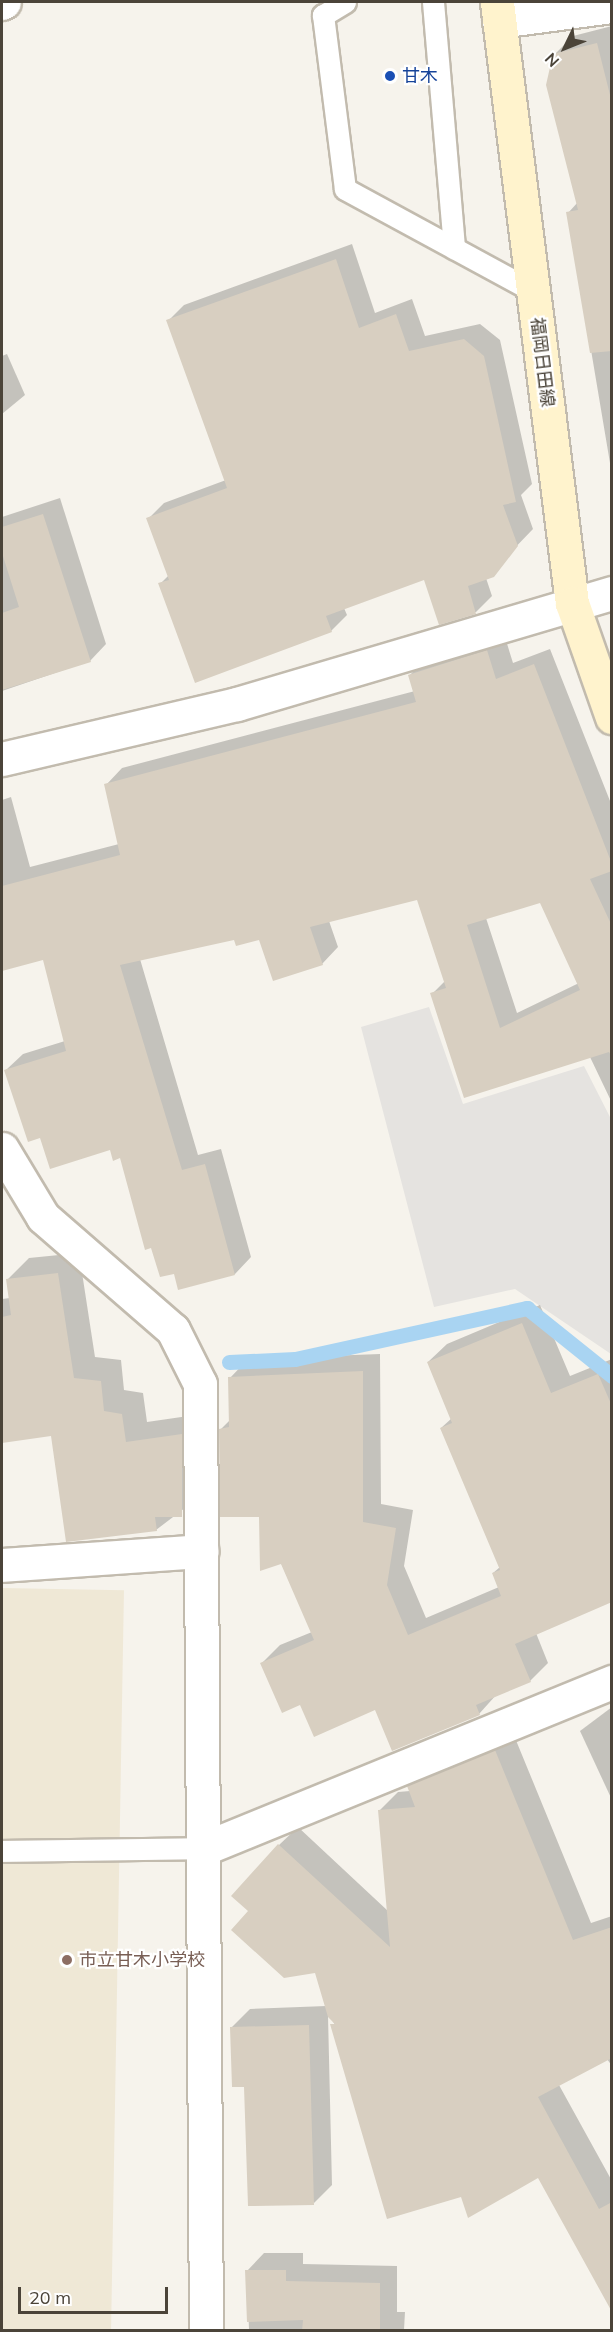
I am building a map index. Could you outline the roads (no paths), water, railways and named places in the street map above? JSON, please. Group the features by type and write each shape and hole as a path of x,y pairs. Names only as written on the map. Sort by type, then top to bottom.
{"main road":[{"name":"福岡日田線","path":"498,11 572,603 612,717"}],"street":[{"path":"498,11 612,6"},
{"path":"2,759 237,704 612,593"},
{"path":"2,1149 43,1217 173,1330 200,1384 205,1848 206,2331"},
{"path":"2,1565 202,1551"},
{"path":"205,1848 612,1682"}],"lane":[{"path":"345,2 323,15 345,189 533,291"},
{"path":"433,2 454,248"},
{"path":"2,1851 205,1848"}],"waterway":[{"path":"229,1362 295,1359 527,1308 612,1376"}],"place":[{"name":"甘木","path":"390,76"},
{"name":"市立甘木小学校","path":"67,1960"}]}
